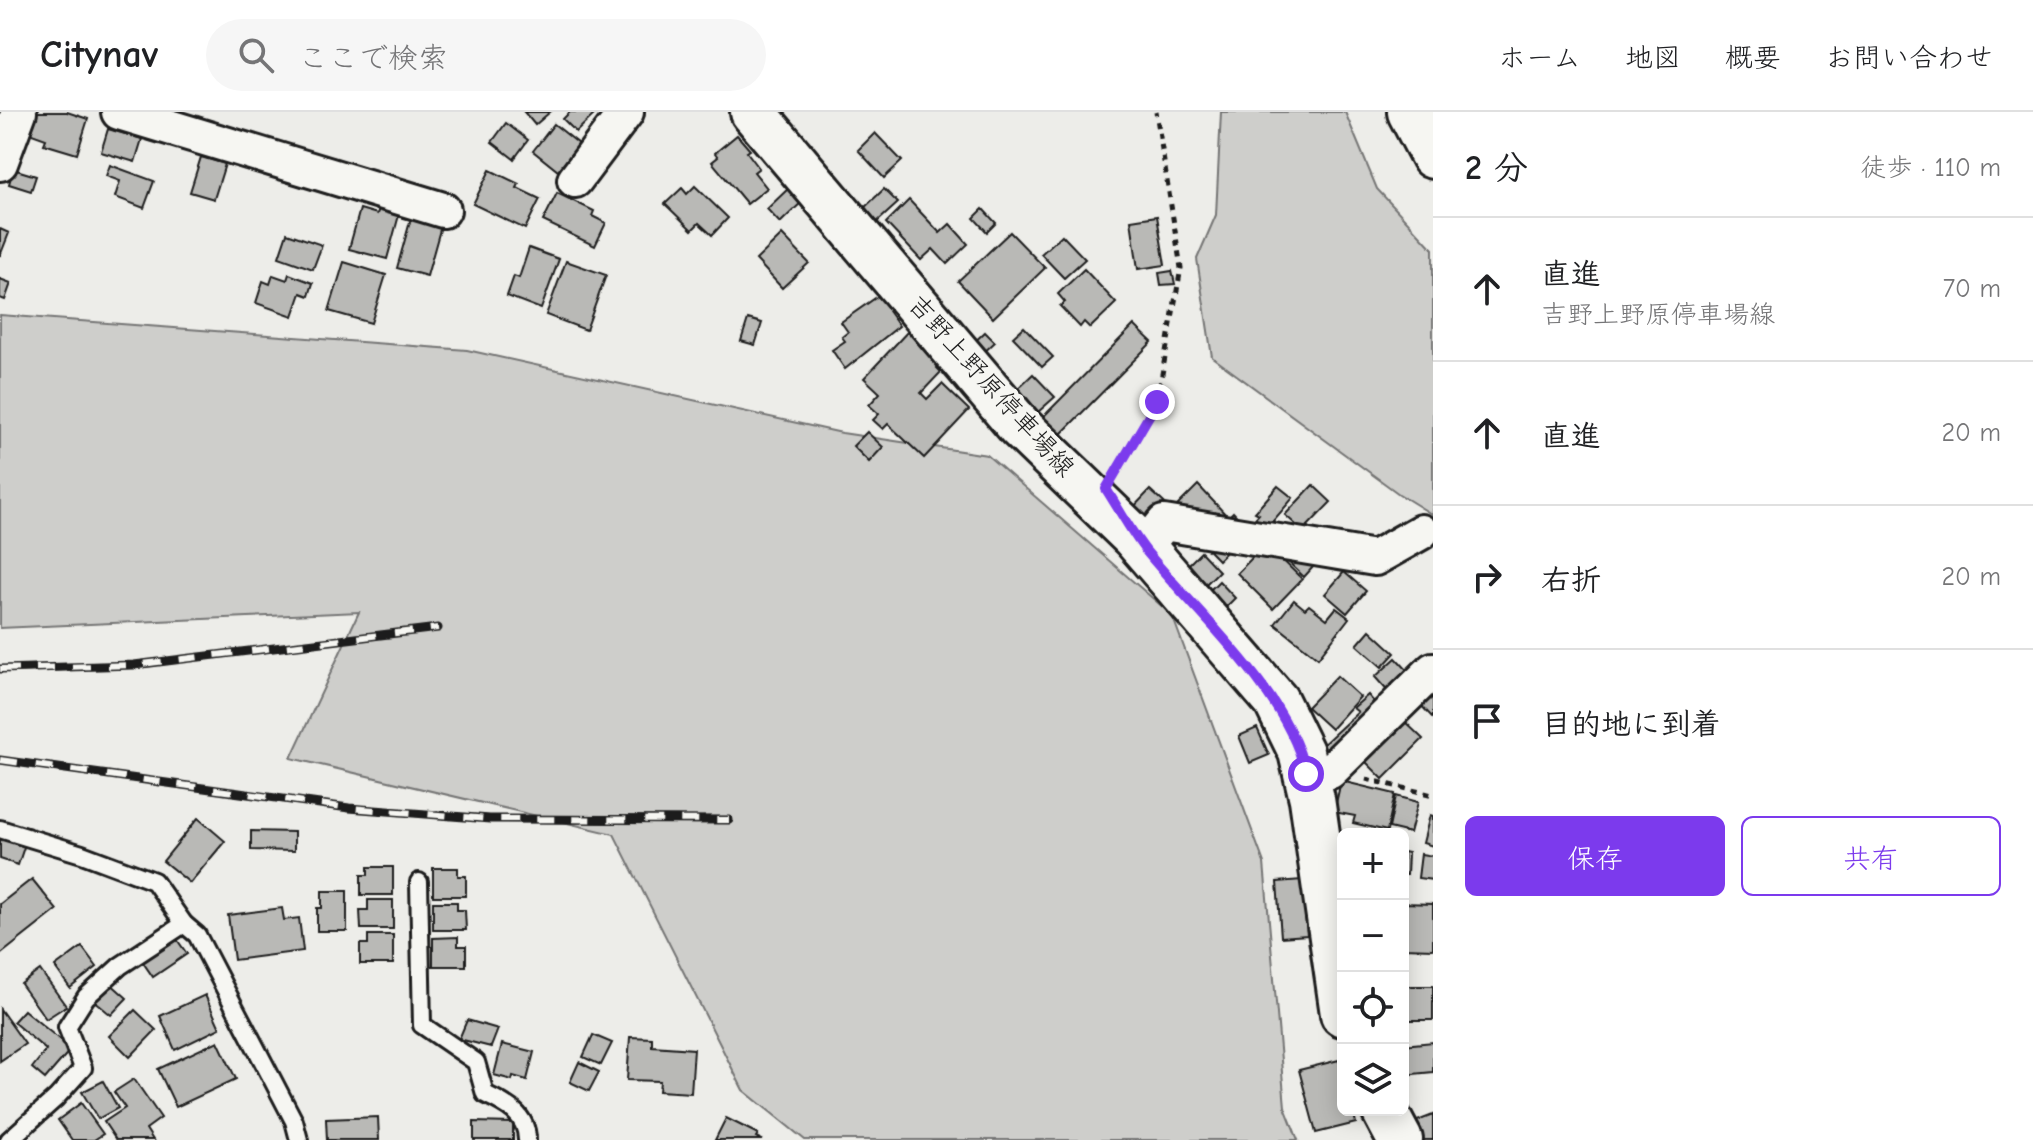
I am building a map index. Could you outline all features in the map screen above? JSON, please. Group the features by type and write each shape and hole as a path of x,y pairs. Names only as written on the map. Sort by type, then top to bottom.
{"main road":[{"name":"吉野上野原停車場線","path":"753,112 1020,427 1144,548 1276,701 1301,752 1318,772 1321,849 1337,972"},
{"path":"1410,112 1433,156"},
{"path":"1387,1116 1400,1140"}],"street":[{"path":"0,163 19,112"},
{"path":"119,112 443,210"},
{"path":"575,180 626,112"},
{"path":"1144,548 1164,523 1375,558 1421,532"},
{"path":"1318,772 1433,670"}],"lane":[{"path":"0,829 82,854 154,881 184,924 197,935 294,1121 299,1140"},
{"path":"419,882 422,1025 476,1062 485,1094 512,1108 527,1128 527,1140"},
{"path":"9,1140 56,1098 83,1068 67,1027 86,997 120,966 184,924"}],"path":[{"path":"1113,476 1157,402 1181,268 1156,112"},
{"path":"1318,772 1433,795"}],"shaded area":[{"path":"1221,112 1345,112 1377,189 1433,249 1433,515 1399,494 1212,357 1197,259 1216,215"},
{"path":"0,315 467,350 842,433 987,455 1172,615 1264,863 1285,1107 1298,1140 805,1140 743,1090 614,834 291,758 359,612 0,628"}],"building":[{"path":"36,112 67,112 88,119 77,154 44,144 46,139 29,133"},
{"path":"524,112 550,112 535,125"},
{"path":"570,112 597,112 576,132 563,119"},
{"path":"506,123 528,140 514,159 492,142"},
{"path":"554,124 579,144 558,171 533,151"},
{"path":"108,129 142,139 135,162 101,152"},
{"path":"875,133 902,161 884,178 858,150"},
{"path":"737,135 750,150 747,152 759,168 754,172 767,188 747,204 712,162 718,157 715,153"},
{"path":"201,157 225,164 214,199 190,192"},
{"path":"110,165 154,181 144,208 115,197 120,181 106,176"},
{"path":"13,169 36,176 31,191 9,184"},
{"path":"490,170 519,184 517,188 540,199 525,229 473,204"},
{"path":"792,185 805,199 780,223 767,209"},
{"path":"695,186 728,218 712,235 699,223 692,230 665,204 682,188 687,194"},
{"path":"884,189 898,203 876,223 863,209"},
{"path":"557,193 594,211 592,216 606,223 595,246 543,221"},
{"path":"909,200 940,233 950,224 968,244 947,264 933,249 921,260 886,223"},
{"path":"360,209 377,214 379,209 399,215 387,259 349,249"},
{"path":"983,209 996,223 987,232 974,218"},
{"path":"1157,216 1165,265 1138,269 1131,220"},
{"path":"411,218 441,226 427,276 397,268"},
{"path":"0,229 9,233 0,256"},
{"path":"1010,232 1045,268 993,318 958,281"},
{"path":"287,233 322,245 313,269 279,257"},
{"path":"782,235 809,263 782,288 756,260"},
{"path":"1062,235 1085,259 1064,278 1041,254"},
{"path":"529,248 559,259 541,309 507,296 514,276 519,278"},
{"path":"566,261 606,275 586,330 546,315"},
{"path":"344,262 386,275 371,323 329,311"},
{"path":"1084,269 1116,303 1090,328 1084,322 1080,327 1060,306 1065,302 1058,294"},
{"path":"1172,271 1175,284 1161,285 1159,273"},
{"path":"289,274 313,283 309,296 301,293 293,316 256,303 263,281 270,284 273,275 287,280"},
{"path":"0,279 11,283 5,300 0,298"},
{"path":"884,292 894,306 888,311 899,326 845,369 832,350 845,341 842,337 848,332 841,322"},
{"path":"748,319 762,323 755,345 741,341"},
{"path":"1134,325 1152,342 1061,434 1043,417"},
{"path":"1024,327 1053,357 1042,367 1013,337"},
{"path":"910,329 944,360 937,368 941,372 921,393 927,399 942,384 969,410 924,458 888,424 883,429 873,420 879,414 869,405 880,393 864,378"},
{"path":"985,332 995,342 981,355 971,345"},
{"path":"1033,374 1055,397 1038,412 1017,389"},
{"path":"867,432 883,447 869,462 853,446"},
{"path":"1198,485 1228,517 1233,512 1245,525 1245,534 1218,560 1171,512"},
{"path":"1313,485 1331,502 1303,531 1285,515"},
{"path":"1278,486 1293,498 1259,537 1247,527 1259,514 1255,512"},
{"path":"1150,490 1172,510 1148,535 1126,515"},
{"path":"1266,544 1302,579 1273,609 1237,573"},
{"path":"1294,546 1314,566 1304,577 1283,557"},
{"path":"1201,552 1219,571 1197,593 1179,574"},
{"path":"1344,572 1366,591 1347,613 1325,594"},
{"path":"1219,581 1235,598 1218,615 1202,598"},
{"path":"1294,600 1305,609 1309,605 1327,619 1336,608 1349,618 1318,658 1275,624"},
{"path":"1370,630 1395,653 1382,667 1357,645"},
{"path":"1396,658 1411,674 1423,663 1430,671 1331,761 1319,748 1358,712 1353,708 1368,695 1379,708 1392,696 1375,677"},
{"path":"1337,676 1360,697 1331,729 1307,707"},
{"path":"1433,679 1433,718 1414,698"},
{"path":"1400,717 1423,739 1383,779 1360,756"},
{"path":"1257,728 1269,755 1250,763 1239,736"},
{"path":"1341,781 1395,794 1388,828 1353,823 1355,816 1334,812"},
{"path":"1396,796 1418,802 1410,833 1409,828 1389,828"},
{"path":"1430,815 1433,816 1433,846 1423,843"},
{"path":"198,818 225,841 190,883 163,861"},
{"path":"251,831 294,832 294,851 251,850"},
{"path":"0,835 25,844 18,865 0,859"},
{"path":"1421,854 1433,856 1433,880 1418,878"},
{"path":"368,867 393,867 393,895 361,895 361,875 368,875"},
{"path":"433,868 458,868 458,876 466,876 466,896 433,896"},
{"path":"32,879 57,910 0,955 0,904"},
{"path":"1302,880 1307,935 1281,937 1277,882"},
{"path":"322,891 347,891 347,931 317,931 317,908 322,908"},
{"path":"368,900 393,900 393,929 361,929 360,910 368,910"},
{"path":"433,902 457,902 457,910 465,910 466,930 433,930"},
{"path":"1409,903 1433,904 1433,949 1409,948"},
{"path":"282,908 284,920 299,918 303,951 234,960 228,915"},
{"path":"368,935 393,935 393,964 360,964 360,944 368,944"},
{"path":"458,937 458,946 466,946 466,966 433,966 433,938"},
{"path":"176,938 187,954 153,977 142,961"},
{"path":"82,947 97,967 70,988 55,967"},
{"path":"40,970 66,1006 46,1019 21,984"},
{"path":"109,982 127,998 111,1015 93,1000"},
{"path":"1409,986 1433,986 1433,1020 1409,1020"},
{"path":"205,995 220,1028 175,1050 160,1016"},
{"path":"0,1009 25,1044 0,1061"},
{"path":"24,1010 71,1049 45,1079 32,1068 46,1050 13,1022"},
{"path":"135,1010 156,1030 130,1057 109,1036"},
{"path":"467,1020 498,1029 491,1047 459,1039"},
{"path":"593,1035 612,1043 601,1065 583,1057"},
{"path":"630,1037 652,1038 652,1046 694,1049 691,1093 659,1091 660,1081 627,1080"},
{"path":"218,1041 236,1079 176,1107 158,1069"},
{"path":"1433,1042 1433,1072 1409,1074 1409,1044"},
{"path":"502,1044 534,1052 527,1080 494,1075"},
{"path":"1337,1060 1337,1116 1354,1116 1356,1123 1316,1133 1299,1070"},
{"path":"579,1062 599,1072 589,1091 570,1082"},
{"path":"134,1079 161,1118 146,1129 153,1140 116,1140 104,1122 125,1108 114,1092"},
{"path":"103,1081 118,1108 98,1119 82,1092"},
{"path":"81,1103 103,1134 94,1140 72,1140 58,1120"},
{"path":"1433,1115 1433,1140 1419,1140 1412,1123"},
{"path":"378,1117 379,1140 327,1140 326,1119"},
{"path":"726,1118 758,1134 756,1137 762,1140 715,1140"},
{"path":"474,1122 513,1123 513,1140 474,1140"}],"railway":[{"path":"0,669 134,665 438,628"},
{"path":"0,760 349,808 490,819 729,820"}],"route":[{"path":"1157,402 1106,489 1144,548 1276,701 1301,752 1306,774"}]}
